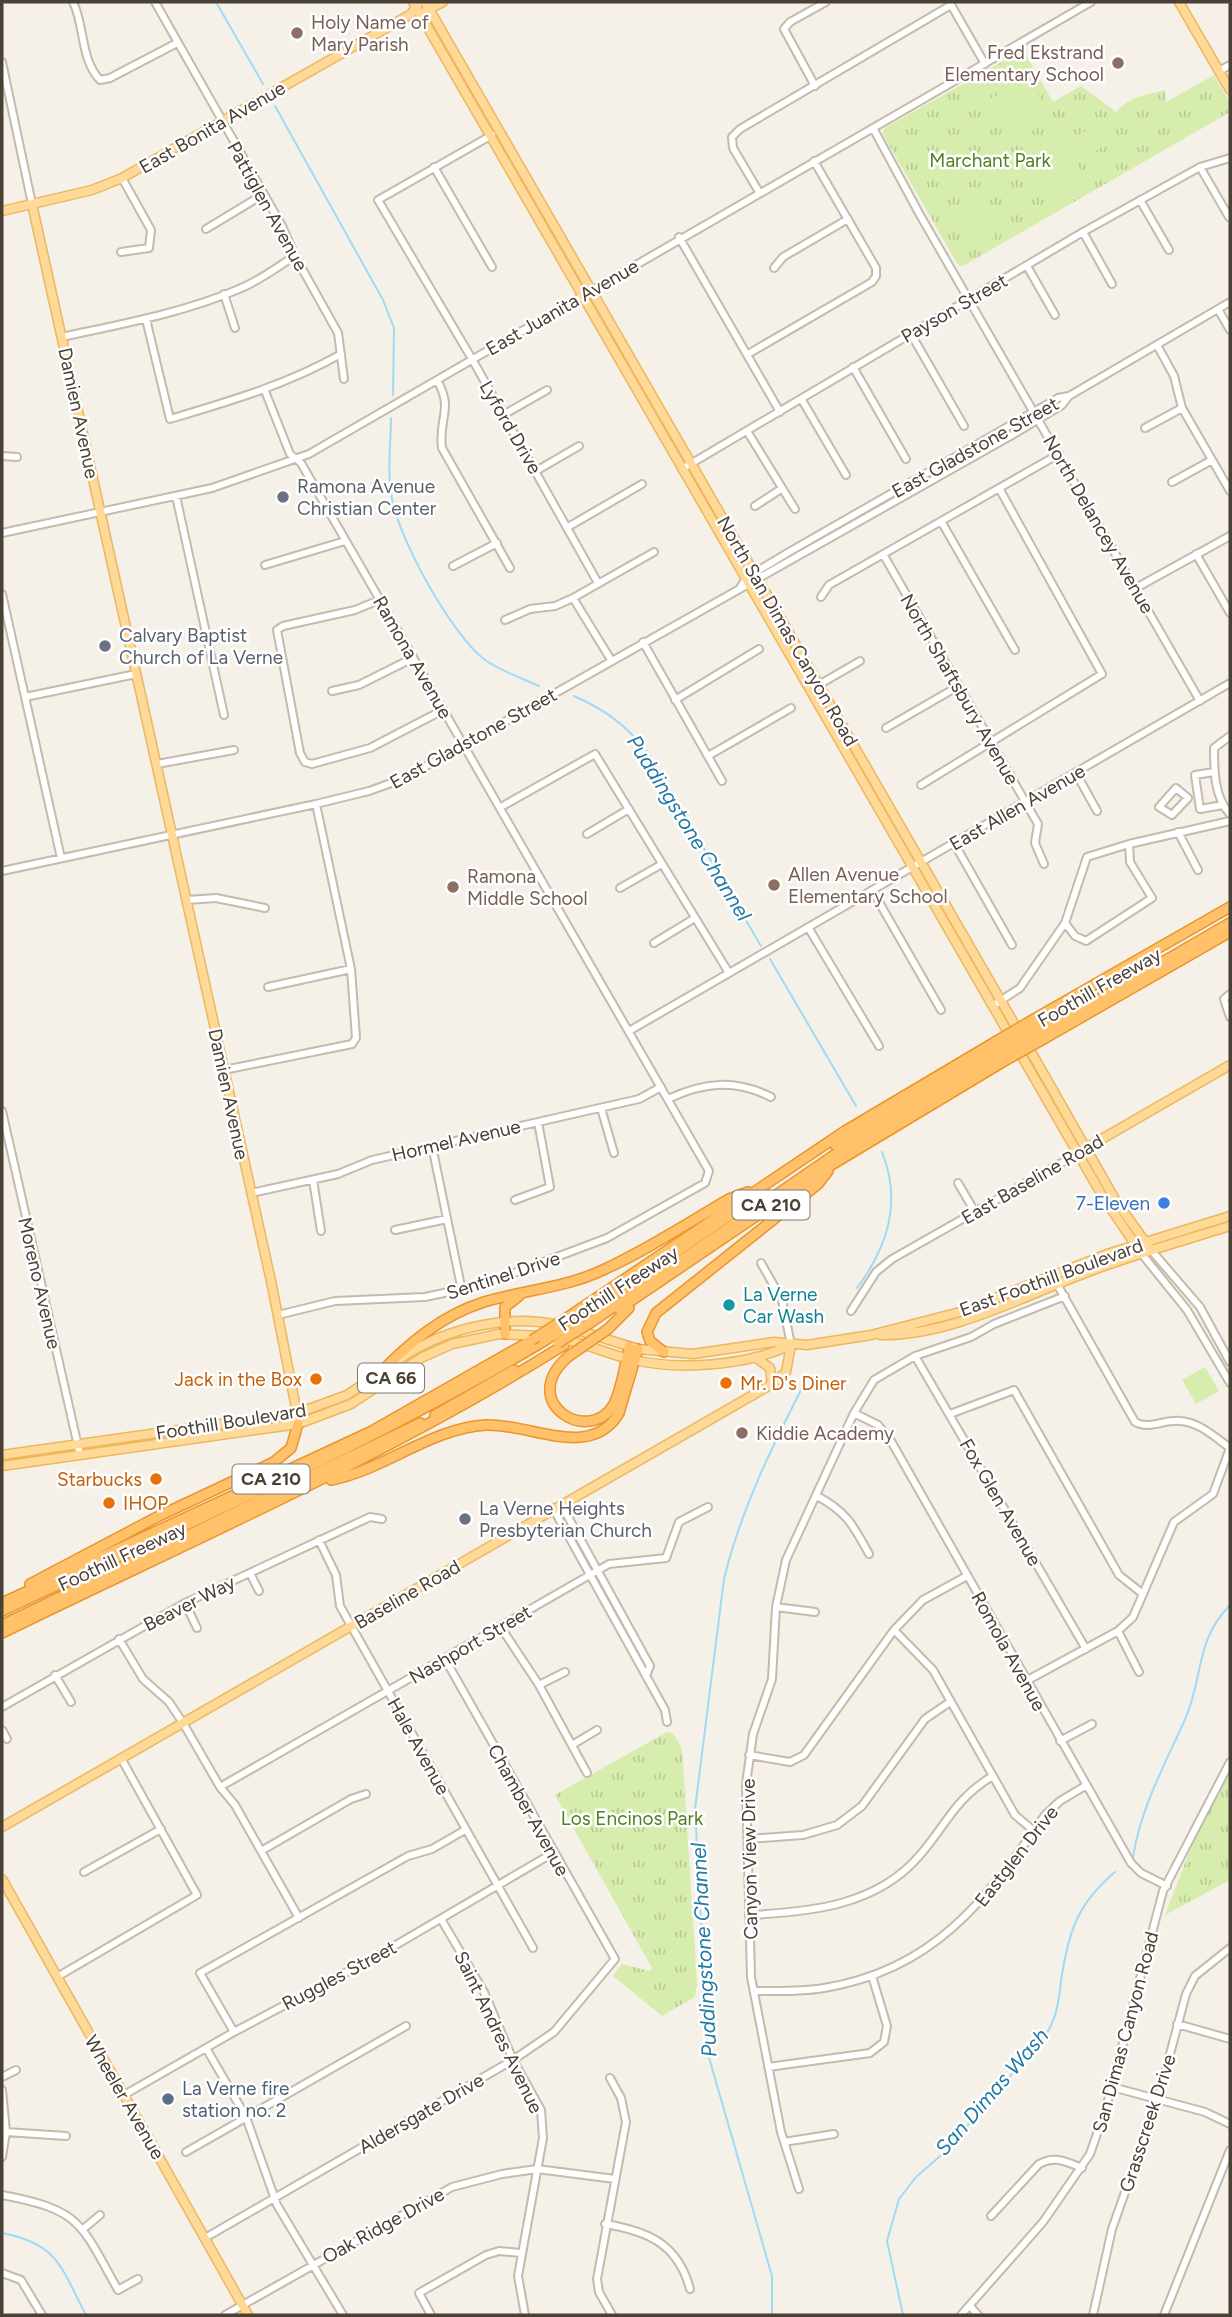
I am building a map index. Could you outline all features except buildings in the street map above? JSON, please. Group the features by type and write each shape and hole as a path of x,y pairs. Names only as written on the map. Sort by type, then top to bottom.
{"highway":[{"name":"Foothill Freeway","path":"2,1633 318,1482 488,1392 592,1324 642,1295 900,1119 943,1094 1001,1051 1035,1031 1094,985 1230,907"},
{"path":"1035,1031 1230,923"},
{"name":"Foothill Freeway","path":"2,1601 372,1431 533,1340 760,1188 922,1088 1001,1051 1230,932"},
{"path":"2,1611 344,1452 454,1395 579,1320 883,1112"},
{"path":"592,1324 778,1192 900,1119"},
{"path":"664,1352 650,1341 647,1332 656,1313 818,1184 833,1164"},
{"path":"379,1374 408,1344 432,1328 481,1303 602,1271 729,1199 760,1188"},
{"path":"505,1334 505,1307 527,1293"},
{"path":"631,1359 613,1405 605,1414 585,1422 564,1416 556,1409 549,1391 552,1374 569,1356 608,1329 642,1295"},
{"path":"2,1625 358,1455 561,1344"},
{"path":"318,1482 341,1478 466,1428 505,1425 564,1437 593,1436 614,1422 619,1413 634,1348"},
{"path":"2,1601 159,1516 274,1462 291,1448 298,1424"}],"main road":[{"name":"East Bonita Avenue","path":"2,211 122,178 420,6 443,2"},
{"path":"1179,2 1230,90"},
{"name":"North San Dimas Canyon Road","path":"420,6 421,15 992,1007 1082,1151 1151,1250"},
{"name":"North San Dimas Canyon Road","path":"420,6 501,131 1002,1000 1138,1250"},
{"name":"Damien Avenue","path":"33,204 278,1315 298,1424"},
{"name":"East Baseline Road","path":"1082,1151 1230,1065"},
{"name":"East Foothill Boulevard","path":"791,1345 871,1335 986,1306 1057,1284 1138,1250 1144,1242 1230,1216"},
{"name":"East Foothill Boulevard","path":"986,1306 1138,1250 1151,1250 1230,1227"},
{"name":"Foothill Boulevard","path":"2,1455 298,1413 347,1395 432,1341 469,1328 504,1323 553,1324 634,1348 664,1352 693,1354 774,1342 791,1345"},
{"name":"Foothill Boulevard","path":"2,1466 298,1424 351,1405 437,1350 472,1338 505,1334 581,1342 631,1359 683,1366 772,1354 791,1345"},
{"name":"Baseline Road","path":"2,1827 772,1384 786,1372 791,1345"},
{"path":"754,1357 770,1368 772,1384"},
{"name":"Wheeler Avenue","path":"2,1879 248,2315"}],"street":[{"path":"73,2 80,15 83,45 93,73 100,80 110,78 177,43"},
{"name":"Pattiglen Avenue","path":"155,2 264,194 338,333 344,379"},
{"path":"815,86 785,36 785,29 790,22 826,2"},
{"name":"East Juanita Avenue","path":"2,533 176,496 232,481 295,459 437,380 592,291 679,237 1091,2"},
{"path":"759,192 733,148 732,138 740,130 950,3 985,64"},
{"name":"Damien Avenue","path":"2,62 33,204"},
{"path":"1219,71 1230,65"},
{"name":"North Delancey Avenue","path":"873,128 1200,701"},
{"path":"492,267 434,167 501,131"},
{"name":"Payson Street","path":"682,469 1083,232 1200,167 1230,158"},
{"path":"748,354 872,282 876,276 876,268 814,161"},
{"name":"Lyford Drive","path":"434,167 378,200 472,359 598,583"},
{"path":"1200,167 1229,217"},
{"path":"121,251 149,248 151,230 122,178"},
{"path":"206,229 264,194"},
{"path":"1140,200 1169,250"},
{"path":"774,268 783,257 848,219"},
{"path":"1083,232 1112,284"},
{"path":"679,237 780,412"},
{"path":"62,337 146,319 224,294 241,288 295,256"},
{"path":"1027,266 1055,315"},
{"path":"224,294 235,328"},
{"name":"East Gladstone Street","path":"2,872 316,804 389,785 465,745 740,588 1034,411 1058,398 1069,396 1230,302"},
{"path":"1218,309 1230,330"},
{"path":"146,319 170,419 265,391 300,377 341,354"},
{"path":"911,334 964,426"},
{"path":"1157,345 1174,376 1182,408 1230,491"},
{"path":"853,367 906,460"},
{"path":"437,380 446,396 447,405 440,430 442,448 510,568"},
{"path":"503,415 547,390"},
{"name":"Ramona Avenue","path":"265,391 290,454 301,463 501,807 706,1166 708,1177"},
{"name":"East Gladstone Street","path":"757,576 1039,419 1062,405 1069,396"},
{"path":"802,400 846,475"},
{"path":"1145,428 1182,408"},
{"path":"747,431 794,509"},
{"path":"536,471 579,446"},
{"path":"821,597 829,585 1059,454"},
{"path":"2,456 18,457"},
{"path":"1172,482 1212,460"},
{"path":"568,527 642,484"},
{"path":"920,785 1102,674 999,488"},
{"path":"755,506 780,489"},
{"path":"176,496 224,715"},
{"path":"941,521 1015,650"},
{"path":"1136,588 1230,536"},
{"path":"265,565 345,541"},
{"path":"453,566 497,543"},
{"path":"505,620 530,608 555,606 573,598 654,552"},
{"name":"North Shaftsbury Avenue","path":"883,554 1038,824 1035,843 1044,864"},
{"path":"1196,554 1230,613"},
{"path":"2,594 61,858"},
{"path":"573,598 611,660"},
{"path":"379,600 355,610 283,626 277,630 300,753 305,762 312,764 370,748 443,710"},
{"path":"643,642 722,781"},
{"path":"676,700 759,649"},
{"path":"332,691 359,685 413,658"},
{"path":"810,690 860,661"},
{"path":"25,697 136,674"},
{"name":"East Allen Avenue","path":"629,1031 1230,683"},
{"path":"886,728 957,687"},
{"path":"708,756 791,708"},
{"path":"1230,736 1214,748 1214,772 1223,805 1230,814"},
{"path":"157,764 234,750"},
{"path":"501,807 595,754 729,972"},
{"path":"1214,772 1195,775 1200,809 1223,805"},
{"path":"1076,773 1097,811"},
{"path":"1188,798 1175,788 1159,807 1172,815 1198,790"},
{"path":"224,1070 352,1044 356,1038 351,969 316,804"},
{"path":"587,834 629,809"},
{"path":"992,1007 1020,988 1065,923 1087,857 1129,844 1230,821"},
{"path":"1178,832 1198,870"},
{"path":"954,843 1012,945"},
{"path":"1065,923 1075,936 1086,941 1152,898 1130,862 1129,844"},
{"path":"620,888 662,863"},
{"path":"872,890 940,1010"},
{"path":"187,900 216,898 265,908"},
{"path":"653,943 695,918"},
{"path":"808,927 879,1046"},
{"path":"268,987 351,969"},
{"path":"1230,994 1224,999 1230,1017"},
{"path":"668,1099 690,1088 729,1084 748,1086 771,1097"},
{"name":"Hormel Avenue","path":"251,1193 338,1174 372,1160 639,1100 661,1087"},
{"path":"601,1108 614,1153"},
{"name":"Moreno Avenue","path":"2,1111 80,1455"},
{"path":"514,1200 550,1188 538,1122"},
{"path":"432,1146 462,1291"},
{"name":"East Baseline Road","path":"851,1311 883,1266 1082,1151"},
{"name":"Sentinel Drive","path":"278,1315 335,1301 425,1297 462,1291 607,1238 699,1188 708,1177"},
{"path":"313,1180 321,1231"},
{"path":"958,1183 975,1212"},
{"path":"395,1230 447,1219"},
{"path":"1138,1250 1187,1310 1230,1383"},
{"path":"1151,1250 1200,1307 1230,1362"},
{"path":"761,1263 782,1300 791,1345"},
{"path":"1026,1681 1118,1632 1133,1617 1174,1522 1213,1494 1230,1448 1200,1427 1181,1420 1144,1426 1135,1422 1057,1284"},
{"name":"Canyon View Drive","path":"799,2189 784,2142 754,1991 746,1784 749,1755 772,1679 776,1607 786,1560 854,1413 874,1380 915,1356 971,1337 995,1324 1065,1296"},
{"path":"986,1306 995,1324"},
{"name":"Fox Glen Avenue","path":"915,1356 1086,1649"},
{"path":"950,1413 1014,1390 1119,1576 1143,1594"},
{"name":"Romola Avenue","path":"854,1413 885,1431 1131,1863 1140,1873 1167,1886"},
{"path":"817,1496 840,1508 848,1516 869,1553"},
{"path":"557,1506 598,1570 650,1666 646,1676"},
{"path":"557,1506 590,1575 665,1710 667,1721"},
{"name":"Nashport Street","path":"220,1787 609,1564 666,1558 679,1522 708,1507"},
{"name":"Beaver Way","path":"2,1707 185,1603 370,1517 382,1519"},
{"name":"Hale Avenue","path":"319,1540 336,1575 340,1606 533,1948"},
{"path":"250,1573 259,1591"},
{"path":"749,1755 790,1762 804,1755 894,1630 923,1600 967,1576"},
{"path":"185,1603 197,1628"},
{"path":"776,1607 815,1612"},
{"path":"500,1626 538,1685 587,1773"},
{"path":"894,1630 933,1670 991,1777 1015,1815 1034,1831"},
{"path":"1118,1632 1139,1672"},
{"path":"119,1639 143,1679 169,1702 183,1723 220,1787 235,1805 299,1918"},
{"name":"Chamber Avenue","path":"445,1659 615,1959"},
{"path":"538,1685 565,1672"},
{"path":"55,1675 71,1702"},
{"path":"748,1839 803,1835 837,1825 862,1806 925,1719 950,1702"},
{"path":"1060,1741 1092,1724"},
{"path":"2,1730 7,1739"},
{"path":"572,1745 597,1730"},
{"path":"57,1977 197,1895 121,1758"},
{"name":"San Dimas Canyon Road","path":"961,2315 1043,2222 1082,2168 1097,2138 1167,1886 1189,1837 1230,1762"},
{"path":"749,1915 806,1912 850,1902 889,1882 919,1857 967,1792 991,1777"},
{"name":"Eastglen Drive","path":"754,1991 823,1988 872,1976 920,1953 954,1929 991,1890 1034,1831 1060,1801 1085,1786"},
{"path":"261,1851 351,1799 366,1794"},
{"path":"84,1872 161,1829"},
{"path":"234,2032 200,1973 408,1856 432,1849 465,1830"},
{"name":"Ruggles Street","path":"124,2095 234,2032 377,1956 553,1853"},
{"name":"Saint Andres Avenue","path":"441,1919 484,1992 513,2060 541,2110 543,2138 518,2276 525,2315"},
{"name":"Grasscreek Drive","path":"1093,2315 1112,2229 1158,2099 1177,2024 1195,1976 1230,1948"},
{"name":"Aldersgate Drive","path":"205,2238 513,2060 554,2032 615,1959"},
{"path":"768,2067 870,2053 884,2042 887,2026 872,1976"},
{"path":"1177,2024 1230,2039"},
{"path":"186,2152 407,2026"},
{"path":"206,2048 246,2117 274,2198 342,2315"},
{"path":"2,2077 16,2070"},
{"path":"610,2078 625,2110 597,2279 599,2292 612,2315"},
{"path":"1112,2087 1205,2112 1230,2124"},
{"path":"2,2090 6,2132 2,2157"},
{"path":"6,2132 66,2136"},
{"path":"784,2142 834,2134"},
{"path":"1164,2315 1230,2150"},
{"path":"991,2216 1039,2164 1048,2159 1056,2158 1082,2168"},
{"name":"Oak Ridge Drive","path":"225,2315 452,2187 502,2174 537,2169 615,2179"},
{"path":"2,2195 53,2207 82,2230 118,2290 138,2279"},
{"path":"82,2230 100,2216"},
{"path":"605,2224 640,2231 663,2242 687,2275 690,2289"},
{"path":"431,2315 419,2293 486,2255 499,2251 521,2253"},
{"path":"2,2273 21,2280 42,2315"},
{"path":"970,2306 978,2315"}],"green space":[{"name":"Marchant Park","path":"1023,50 1053,102 1081,86 1116,112 1133,99 1165,90 1166,102 1214,75 1230,103 1230,112 963,266 958,265 882,133 885,128"},
{"path":"1025,79 1031,80 1051,120 1030,132 1012,132 997,122 983,103"},
{"path":"1092,126 1101,133 1104,142 1100,149 1086,155 1076,137"},
{"path":"1054,138 1065,141 1087,182 1065,192 1044,192 1034,188 1019,172 1014,160"},
{"path":"981,210 996,237 971,251 955,225"},
{"path":"1205,1367 1219,1391 1196,1404 1182,1380"},
{"name":"Los Encinos Park","path":"667,1732 673,1733 682,1749 697,1982 695,1997 662,2016 613,1976 622,1964 650,1971 652,1968 555,1795"},
{"path":"1230,1772 1230,1880 1165,1915 1197,1832"}],"waterway":[{"name":"Puddingstone Channel","path":"216,2 263,84"},
{"name":"Puddingstone Channel","path":"275,106 383,300 394,328 393,395"},
{"name":"Puddingstone Channel","path":"391,418 391,493 403,533 427,582 471,647 485,660 504,671 539,686"},
{"name":"Puddingstone Channel","path":"574,696 615,720 648,753 761,946"},
{"name":"Puddingstone Channel","path":"770,959 856,1106"},
{"name":"Puddingstone Channel","path":"857,1288 877,1256 889,1223 891,1188 882,1152"},
{"name":"Puddingstone Channel","path":"772,2315 772,2276 708,2054 695,1809 724,1579 748,1503 804,1384"},
{"name":"San Dimas Wash","path":"1133,1857 1148,1802 1192,1701 1205,1645 1219,1618 1230,1605"},
{"name":"San Dimas Wash","path":"903,2315 887,2241 899,2199 916,2177 945,2152 1047,2033 1057,2008 1067,1948 1076,1921 1092,1896 1115,1872"},
{"path":"2,2233 21,2238 47,2251 63,2271 86,2315"}],"place":[{"name":"Holy Name of Mary Parish","path":"297,33"},
{"name":"Fred Ekstrand Elementary School","path":"1118,63"},
{"name":"Ramona Avenue Christian Center","path":"283,497"},
{"name":"Calvary Baptist Church of La Verne","path":"105,646"},
{"name":"Allen Avenue Elementary School","path":"774,885"},
{"name":"Ramona Middle School","path":"453,887"},
{"name":"7-Eleven","path":"1164,1203"},
{"name":"La Verne Car Wash","path":"729,1305"},
{"name":"Jack in the Box","path":"316,1379"},
{"name":"Mr. D's Diner","path":"726,1383"},
{"name":"Kiddie Academy","path":"742,1433"},
{"name":"Starbucks","path":"156,1479"},
{"name":"IHOP","path":"109,1503"},
{"name":"La Verne Heights Presbyterian Church","path":"465,1519"},
{"name":"La Verne fire station no. 2","path":"168,2099"}]}
